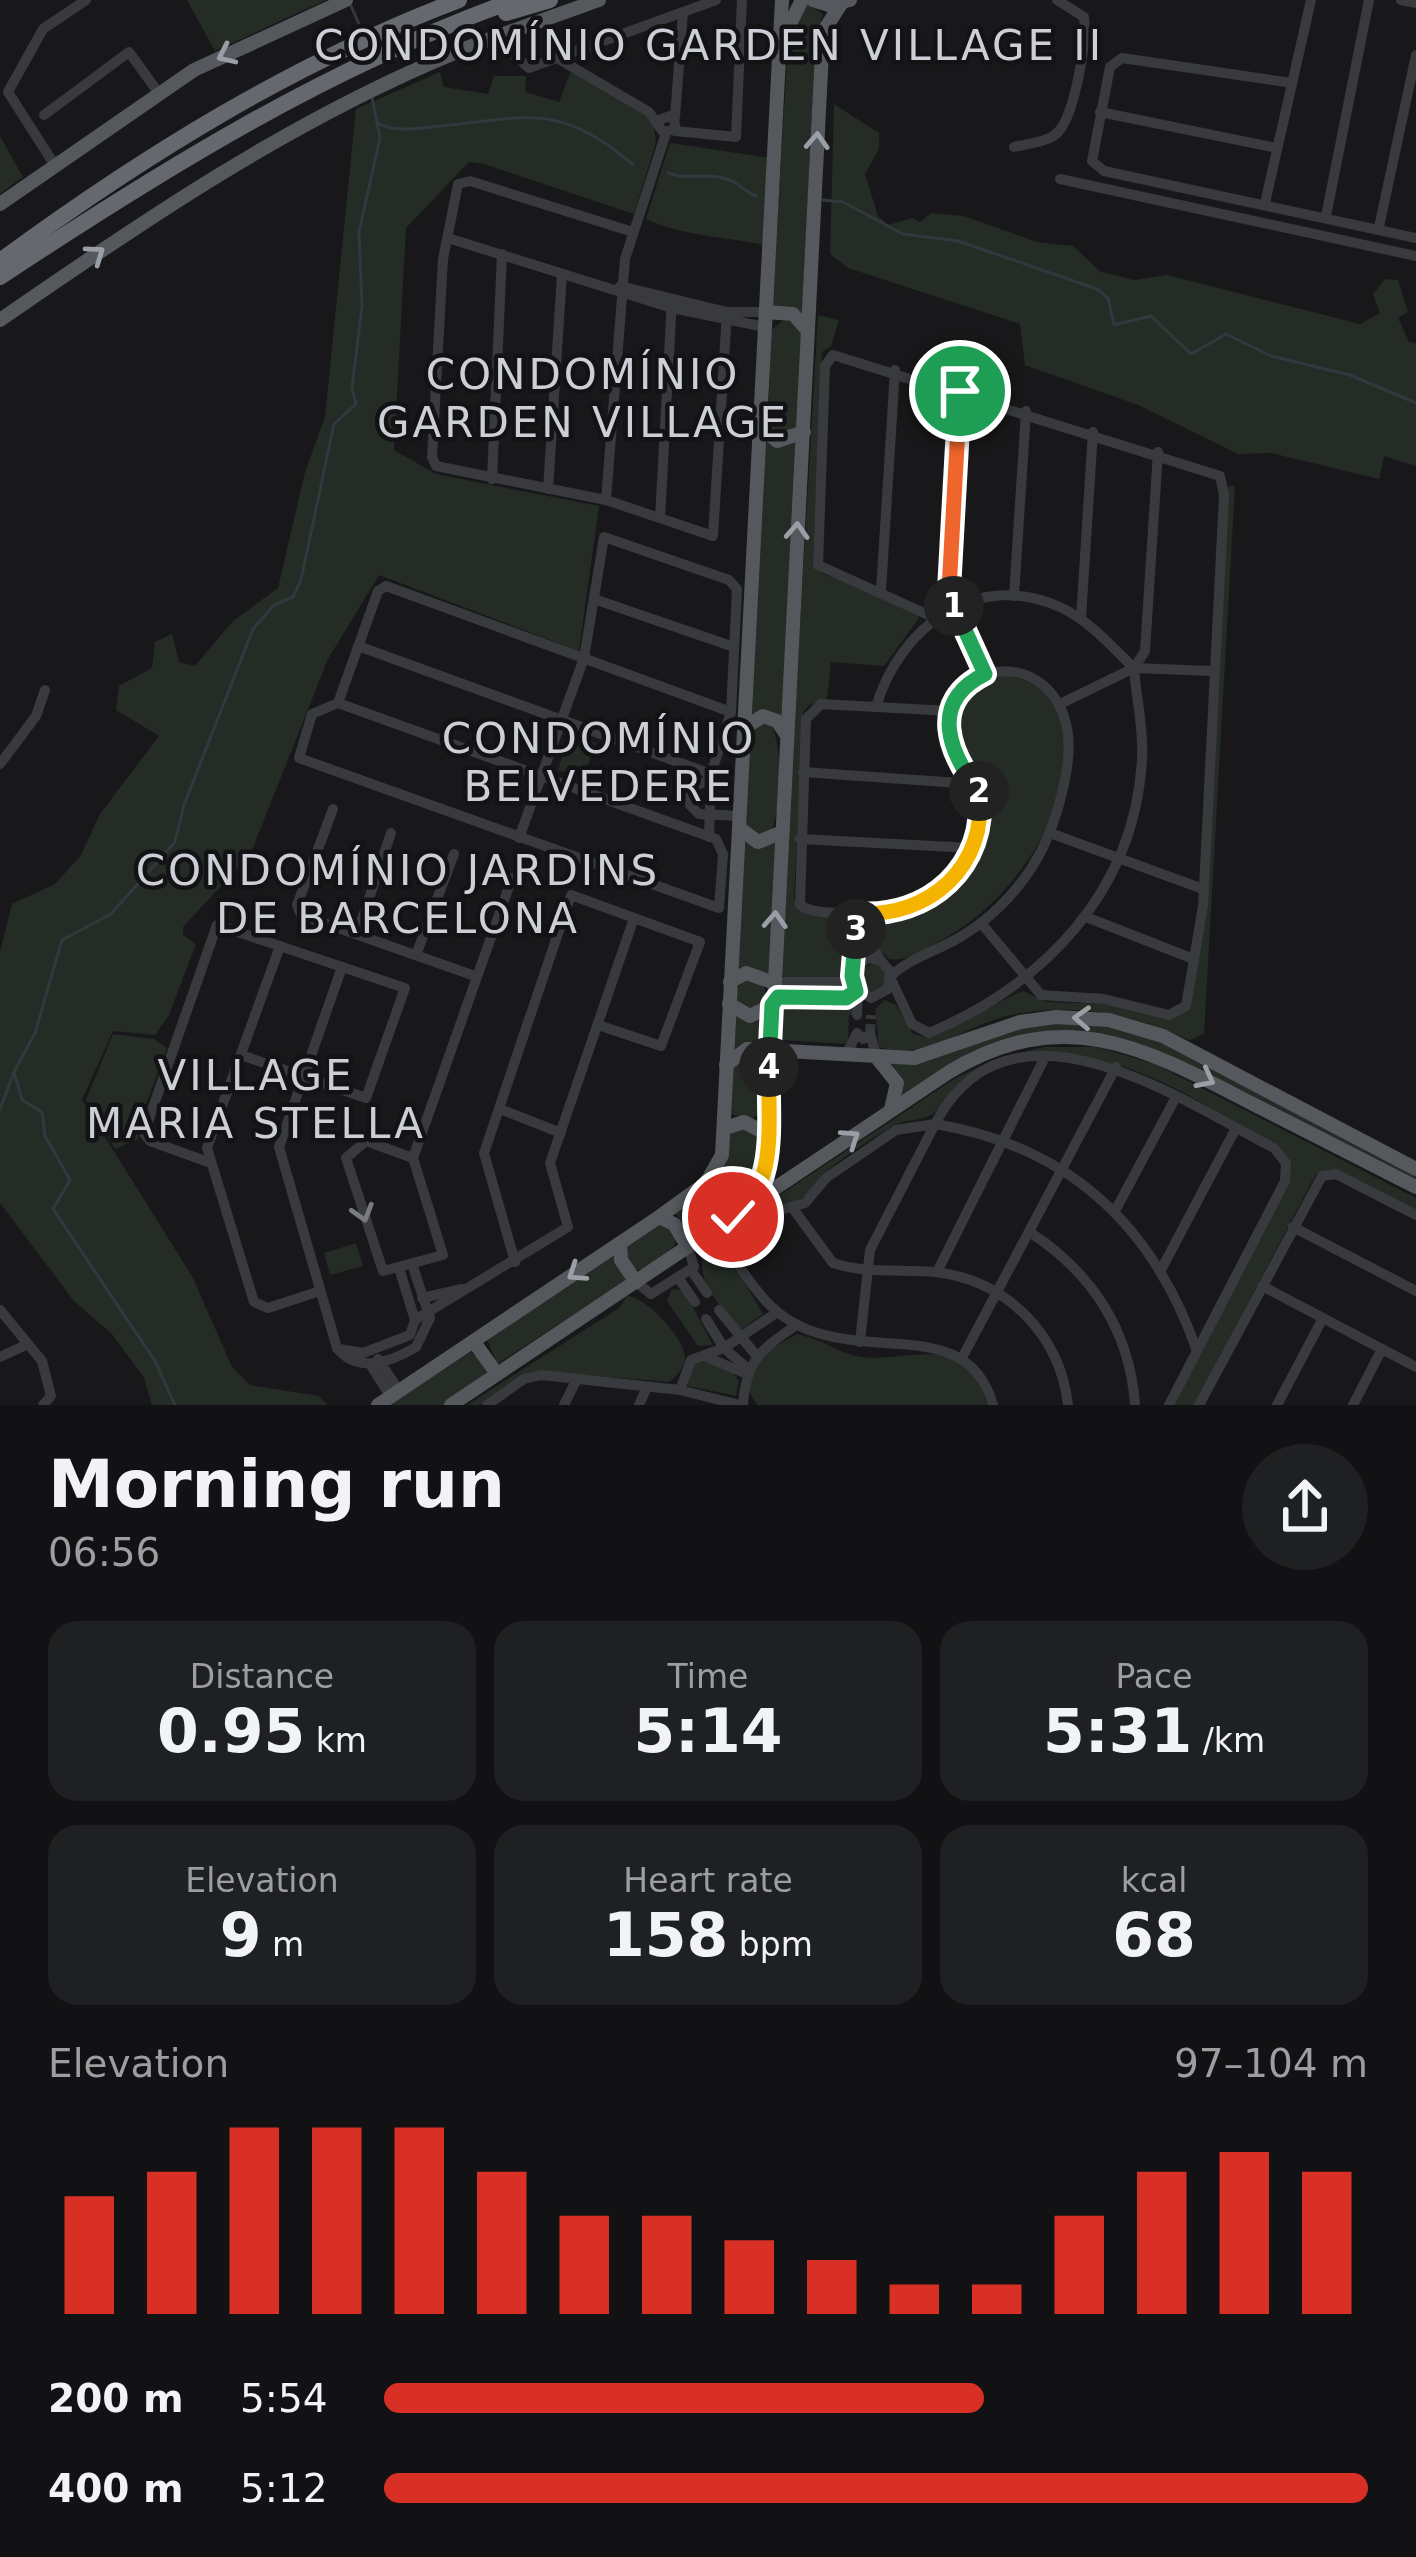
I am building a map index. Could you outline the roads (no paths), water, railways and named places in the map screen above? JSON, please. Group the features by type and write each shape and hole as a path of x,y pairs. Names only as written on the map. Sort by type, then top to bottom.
{"highway":[{"path":"427,12 444,0"},
{"path":"0,261 152,154 341,50 459,0"},
{"path":"0,277 176,161 350,68 440,27 515,0"},
{"path":"440,27 550,0"}],"main road":[{"path":"0,320 131,230 270,144 451,54 599,0"},
{"path":"395,1394 659,1217 706,1183 719,1165 725,1128 760,427 758,319 782,0"},
{"path":"782,40 802,0"},
{"path":"813,0 845,2"},
{"path":"754,1203 764,1184 767,1134 823,32 845,2"},
{"path":"0,204 158,92 339,3"},
{"path":"758,319 793,314 807,330"},
{"path":"760,427 777,441 804,432"},
{"path":"744,728 763,716 777,721 786,734"},
{"path":"740,822 758,842 780,833"},
{"path":"730,982 746,973 772,982"},
{"path":"729,1004 749,1016 772,1005"},
{"path":"726,1065 738,1052 877,1058 934,1053 1020,1022 1074,1016 1122,1023 1177,1043 1416,1168"},
{"path":"451,1405 949,1072 981,1054 1042,1038 1094,1036 1132,1045 1416,1187"},
{"path":"934,1053 949,1072"},
{"path":"877,1058 897,1083 888,1113"},
{"path":"725,1128 750,1123 767,1134"},
{"path":"706,1183 711,1206 733,1217"},
{"path":"659,1217 674,1224 688,1247"},
{"path":"620,1243 621,1260 636,1282"},
{"path":"474,1342 496,1374"}],"street":[{"path":"54,164 8,92 44,29 86,0"},
{"path":"511,52 529,68 716,0"},
{"path":"557,58 668,123 736,137 742,0"},
{"path":"1014,147 1054,137 1062,129 1077,80 1084,17 1057,0"},
{"path":"1265,203 1311,0"},
{"path":"1326,216 1370,0"},
{"path":"1402,0 1416,3"},
{"path":"606,500 617,289 668,123 683,12"},
{"path":"44,115 129,52 158,92"},
{"path":"1379,227 1416,55"},
{"path":"1292,83 1117,60 1110,68 1091,156 1096,166 1416,238"},
{"path":"1100,112 1277,148"},
{"path":"1060,179 1416,256"},
{"path":"633,232 461,181 448,238 432,457 436,466 606,500 713,536 727,317"},
{"path":"448,238 672,304 758,319"},
{"path":"492,479 502,254"},
{"path":"548,489 562,274"},
{"path":"660,518 672,304"},
{"path":"933,617 818,565 826,367 833,355 1027,411 1220,476 1224,495 1203,890 1182,1011 1169,1015 1104,999 1041,995 981,923"},
{"path":"881,590 895,370"},
{"path":"960,391 949,590 985,674"},
{"path":"1014,596 1027,411"},
{"path":"1081,618 1093,432"},
{"path":"872,914 872,946 922,1033 991,1004 1025,980 1086,917 1119,858 1134,815 1142,761 1134,668 1145,651 1158,452"},
{"path":"519,838 584,658 604,537 736,585 731,712 706,814 696,832"},
{"path":"338,703 378,591 386,586 731,712"},
{"path":"877,707 892,663 933,617 954,607 1014,596 1058,606 1081,618 1134,668"},
{"path":"594,598 734,647"},
{"path":"358,646 562,718 741,793"},
{"path":"1062,703 1134,668 1213,671"},
{"path":"871,1016 891,977 981,923 1024,878 1050,832 1067,770 1062,703 1031,674 1002,670 985,674 966,687 950,711 948,739 957,763 981,794 972,848 959,872 928,900 872,914 806,910 800,904 806,719 814,707 950,711"},
{"path":"0,764 36,716 45,690"},
{"path":"712,782 698,783 688,796 706,814 712,838 723,854 718,908 299,758 312,714 338,703 712,838"},
{"path":"945,779 957,763"},
{"path":"803,772 973,784"},
{"path":"333,808 298,910 476,976"},
{"path":"706,814 740,822"},
{"path":"357,934 391,832"},
{"path":"1050,832 1203,890"},
{"path":"800,839 972,848"},
{"path":"416,955 454,854"},
{"path":"413,1158 366,1141 346,1157 380,1268 443,1256 413,1158 512,878"},
{"path":"515,1262 484,1154 571,895 700,942 661,1046 598,1025"},
{"path":"857,913 857,1015"},
{"path":"1086,917 1191,958"},
{"path":"416,1320 568,1227 550,1163 634,918"},
{"path":"212,1162 145,1137 217,925 405,988 366,1098 241,1055"},
{"path":"280,946 207,1148 257,1306 320,1291"},
{"path":"772,1005 786,994 846,998 868,958 883,962 920,957"},
{"path":"342,967 280,1160 337,1348 374,1359 426,1336 429,1314 406,1266"},
{"path":"772,982 855,984 903,1006"},
{"path":"845,1056 863,1034 877,1058"},
{"path":"860,1342 865,1268 957,1088 976,1077 1045,1057 1075,1056 1116,1067 1176,1097 1274,1148 1286,1163 1285,1181 1169,1405"},
{"path":"937,1273 1045,1057"},
{"path":"962,1358 1116,1067"},
{"path":"1115,1211 1176,1097"},
{"path":"500,1109 561,1133"},
{"path":"993,1405 985,1383 962,1358 929,1346 835,1341 795,1326 776,1313 737,1261 733,1245 774,1212 794,1210 826,1178 896,1130 935,1124 1004,1141 1063,1170 1115,1211 1162,1268 1197,1351"},
{"path":"1162,1268 1236,1128"},
{"path":"1199,1405 1326,1174 1416,1215"},
{"path":"794,1210 833,1263 937,1273 998,1293 1047,1340 1068,1405"},
{"path":"1293,1227 1416,1291"},
{"path":"1031,1233 1072,1264 1107,1310 1129,1362 1135,1405"},
{"path":"688,1247 691,1270 707,1293"},
{"path":"395,1394 394,1352 416,1320 406,1266"},
{"path":"636,1282 651,1294 691,1270"},
{"path":"680,1279 695,1302"},
{"path":"410,1302 477,1286"},
{"path":"1262,1286 1416,1367"},
{"path":"0,1310 49,1374 47,1400"},
{"path":"719,1310 755,1354"},
{"path":"680,1390 686,1366 724,1348 776,1313"},
{"path":"1277,1405 1322,1318"},
{"path":"706,1319 724,1348 746,1370"},
{"path":"487,1405 532,1376 680,1390 741,1405 746,1370 755,1354 795,1326"},
{"path":"0,1357 26,1345"},
{"path":"1353,1405 1382,1349"},
{"path":"702,1356 746,1370"},
{"path":"374,1359 395,1394"},
{"path":"564,1405 577,1379"},
{"path":"639,1405 647,1387"}],"waterway":[{"path":"351,6 364,35"},
{"path":"175,1405 155,1361 53,1209 70,1180 45,1136 42,1112 22,1100 14,1072 35,1033 62,940 111,914 175,842 184,805 253,629 274,605 293,597 301,580 334,424 356,404 352,387 362,306 359,232 380,138 372,97"},
{"path":"377,123 404,129 538,118 583,130 633,165"},
{"path":"668,173 721,177 756,196"},
{"path":"823,200 843,202 903,234 958,241 1097,289 1108,298 1114,325 1151,316 1191,354 1226,334 1271,356 1350,375 1416,403"},
{"path":"0,1109 14,1072"}],"tunnel":[{"path":"870,1034 871,1015"}],"district":[{"name":"CONDOMÍNIO GARDEN VILLAGE II","path":"709,45"},
{"name":"CONDOMÍNIO GARDEN VILLAGE","path":"583,398"},
{"name":"CONDOMÍNIO BELVEDERE","path":"599,762"},
{"name":"CONDOMÍNIO JARDINS DE BARCELONA","path":"398,894"},
{"name":"VILLAGE MARIA STELLA","path":"256,1099"}]}
